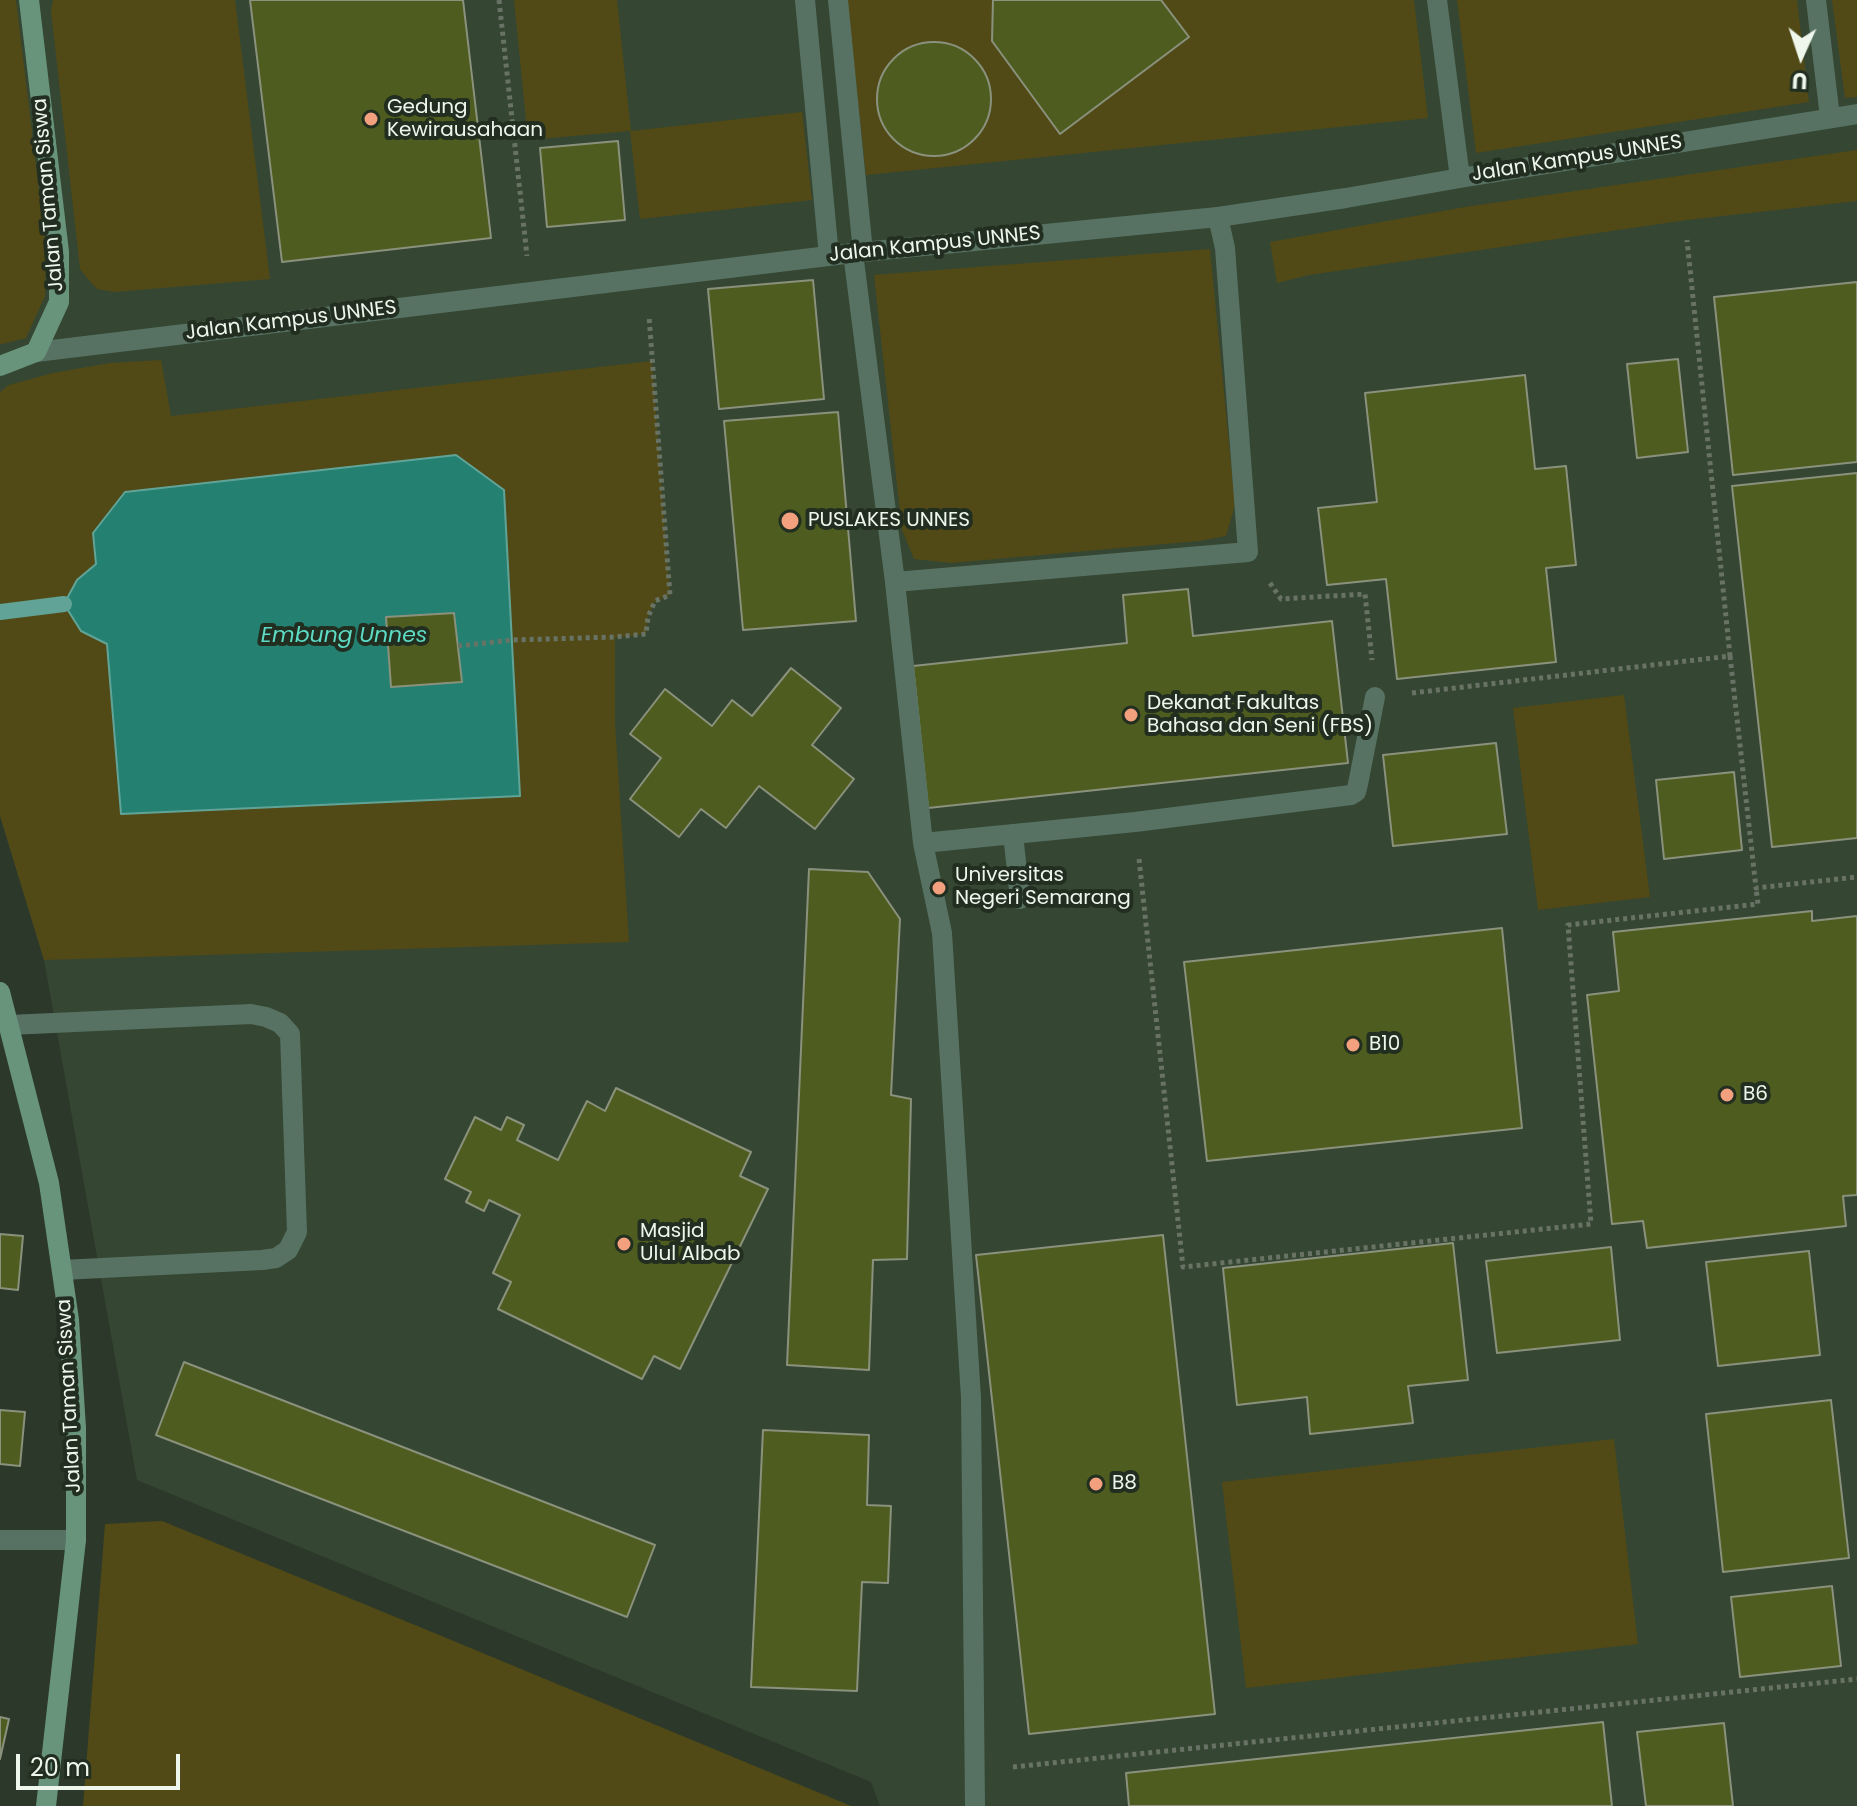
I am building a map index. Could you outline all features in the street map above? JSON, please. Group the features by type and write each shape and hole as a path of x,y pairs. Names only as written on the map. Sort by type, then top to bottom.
{"main road":[{"name":"Jalan Taman Siswa","path":"29,0 59,252 59,302 36,352"},
{"path":"1,364 36,352"},
{"name":"Jalan Taman Siswa","path":"0,992 49,1183 69,1320 76,1428 76,1540 46,1806"}],"street":[{"path":"805,0 829,256"},
{"path":"838,0 858,252 923,843 942,933 971,1398 975,1806"},
{"path":"1437,0 1460,178"},
{"path":"1816,0 1830,117"},
{"name":"Jalan Kampus UNNES","path":"36,352 858,252 1218,217 1857,114"},
{"path":"895,582 1248,552 1225,248 1218,217"},
{"path":"923,843 1135,822 1351,795 1356,792 1358,784 1375,697"},
{"path":"1013,834 1020,899"},
{"path":"9,1025 251,1014 280,1023 290,1034 297,1232 288,1250 276,1258 262,1260 62,1270"},
{"path":"0,1540 76,1540"}],"path":[{"path":"499,0 528,265"},
{"path":"1135,822 1183,1267 1591,1224 1568,925 1758,904 1687,240"},
{"path":"458,646 512,640 646,634 648,617 655,601 670,595 646,278"},
{"path":"1248,552 1281,599 1365,594 1375,697 1730,656"},
{"path":"1756,888 1857,877"},
{"path":"976,1771 1857,1679"}],"shaded area":[{"name":"Universitas Negeri Semarang","path":"0,0 1857,0 1857,1806 880,1806 871,1782 137,1480 44,960 0,816"},
{"path":"0,0 16,0 46,248 45,296 26,338 2,344 0,344"},
{"path":"53,0 235,0 270,279 114,292 97,289 80,269 51,11"},
{"path":"514,0 617,0 631,131 802,112 812,200 640,219 630,131 528,140"},
{"path":"847,0 1414,0 1428,118 866,175"},
{"path":"1457,0 1797,0 1809,102 1476,153"},
{"path":"1832,0 1857,0 1857,97 1845,98"},
{"path":"1857,150 1857,201 1687,220 1309,275 1277,283 1270,242 1465,207"},
{"path":"1210,249 1235,505 1226,536 951,563 914,559 902,530 874,275"},
{"path":"161,360 171,416 652,361 670,595 655,602 648,617 646,634 615,638 615,723 629,942 44,960 0,816 0,392 9,385 53,373 110,363","holes":["504,490 520,796 121,813 107,644 81,631 64,605 60,604 65,602 77,580 96,564"]},
{"path":"1624,695 1650,897 1538,910 1513,708"},
{"path":"1614,1439 1638,1644 1246,1688 1222,1482"},
{"path":"162,1521 851,1806 83,1806 105,1524"}],"water":[{"name":"Embung Unnes","path":"456,455 504,490 520,796 121,814 107,644 81,631 64,604 77,580 96,564 93,533 125,492"}],"building":[{"name":"Gedung Kewirausahaan","path":"250,0 463,0 491,238 282,262"},
{"path":"993,0 1161,0 1189,37 1060,134 992,41"},
{"path":"934,42 956,47 974,59 986,77 991,99 986,121 974,139 956,151 934,156 912,151 894,139 882,121 877,99 882,77 894,59 912,47"},
{"path":"618,141 625,220 547,227 540,148"},
{"path":"813,280 824,399 719,409 708,289"},
{"path":"1857,282 1857,462 1733,475 1714,297"},
{"path":"1678,359 1688,452 1637,458 1627,364"},
{"path":"1525,375 1535,469 1566,466 1576,565 1546,568 1556,662 1397,679 1386,579 1327,585 1318,508 1377,502 1365,393"},
{"name":"PUSLAKES UNNES","path":"838,412 856,621 743,630 724,421"},
{"path":"1857,473 1857,838 1772,847 1732,486"},
{"name":"Dekanat Fakultas Bahasa dan Seni (FBS)","path":"1188,589 1193,636 1332,621 1348,763 928,808 913,666 1127,643 1123,595"},
{"path":"454,613 462,682 391,687 386,617"},
{"path":"791,668 841,708 812,745 854,779 815,829 759,786 726,828 701,809 679,837 630,799 661,758 630,734 665,689 712,726 732,700 752,716"},
{"path":"1496,743 1507,834 1393,846 1383,755"},
{"path":"1734,772 1742,850 1664,859 1656,780"},
{"path":"809,869 868,872 900,919 891,1095 911,1099 907,1259 873,1260 869,1370 787,1365"},
{"name":"B6","path":"1812,911 1812,921 1857,916 1857,1195 1843,1196 1846,1226 1647,1248 1643,1221 1612,1224 1587,995 1619,991 1613,932"},
{"name":"B10","path":"1502,928 1522,1128 1207,1161 1184,962"},
{"name":"Masjid Ulul Albab","path":"616,1088 751,1152 740,1176 768,1189 680,1369 654,1356 642,1379 498,1309 511,1282 493,1273 520,1215 489,1200 484,1211 466,1202 471,1192 445,1179 475,1117 501,1130 507,1117 524,1125 517,1140 558,1160 587,1101 605,1111"},
{"path":"0,1234 23,1236 18,1290 0,1288"},
{"name":"B8","path":"1163,1235 1215,1714 1029,1734 976,1255"},
{"path":"1453,1243 1468,1380 1408,1386 1413,1423 1310,1434 1307,1397 1237,1405 1223,1268"},
{"path":"1611,1247 1620,1340 1497,1353 1486,1261"},
{"path":"1809,1251 1820,1355 1718,1366 1706,1262"},
{"path":"184,1362 655,1545 627,1617 156,1435"},
{"path":"1831,1400 1849,1558 1723,1572 1706,1414"},
{"path":"0,1410 25,1412 20,1466 0,1464"},
{"path":"763,1430 869,1435 867,1505 891,1506 888,1583 862,1582 857,1691 751,1687"},
{"path":"1832,1586 1841,1666 1740,1677 1731,1597"},
{"path":"0,1717 9,1719 0,1759"},
{"path":"1603,1722 1612,1806 1129,1806 1126,1773"},
{"path":"1724,1723 1733,1806 1646,1806 1637,1732"}],"waterway":[{"path":"0,612 64,604"}],"place":[{"name":"Gedung Kewirausahaan","path":"371,119"},
{"name":"PUSLAKES UNNES","path":"790,521"},
{"name":"Dekanat Fakultas Bahasa dan Seni (FBS)","path":"1131,715"},
{"name":"Universitas Negeri Semarang","path":"939,888"},
{"name":"B10","path":"1353,1045"},
{"name":"B6","path":"1727,1095"},
{"name":"Masjid Ulul Albab","path":"624,1244"},
{"name":"B8","path":"1096,1484"}]}
